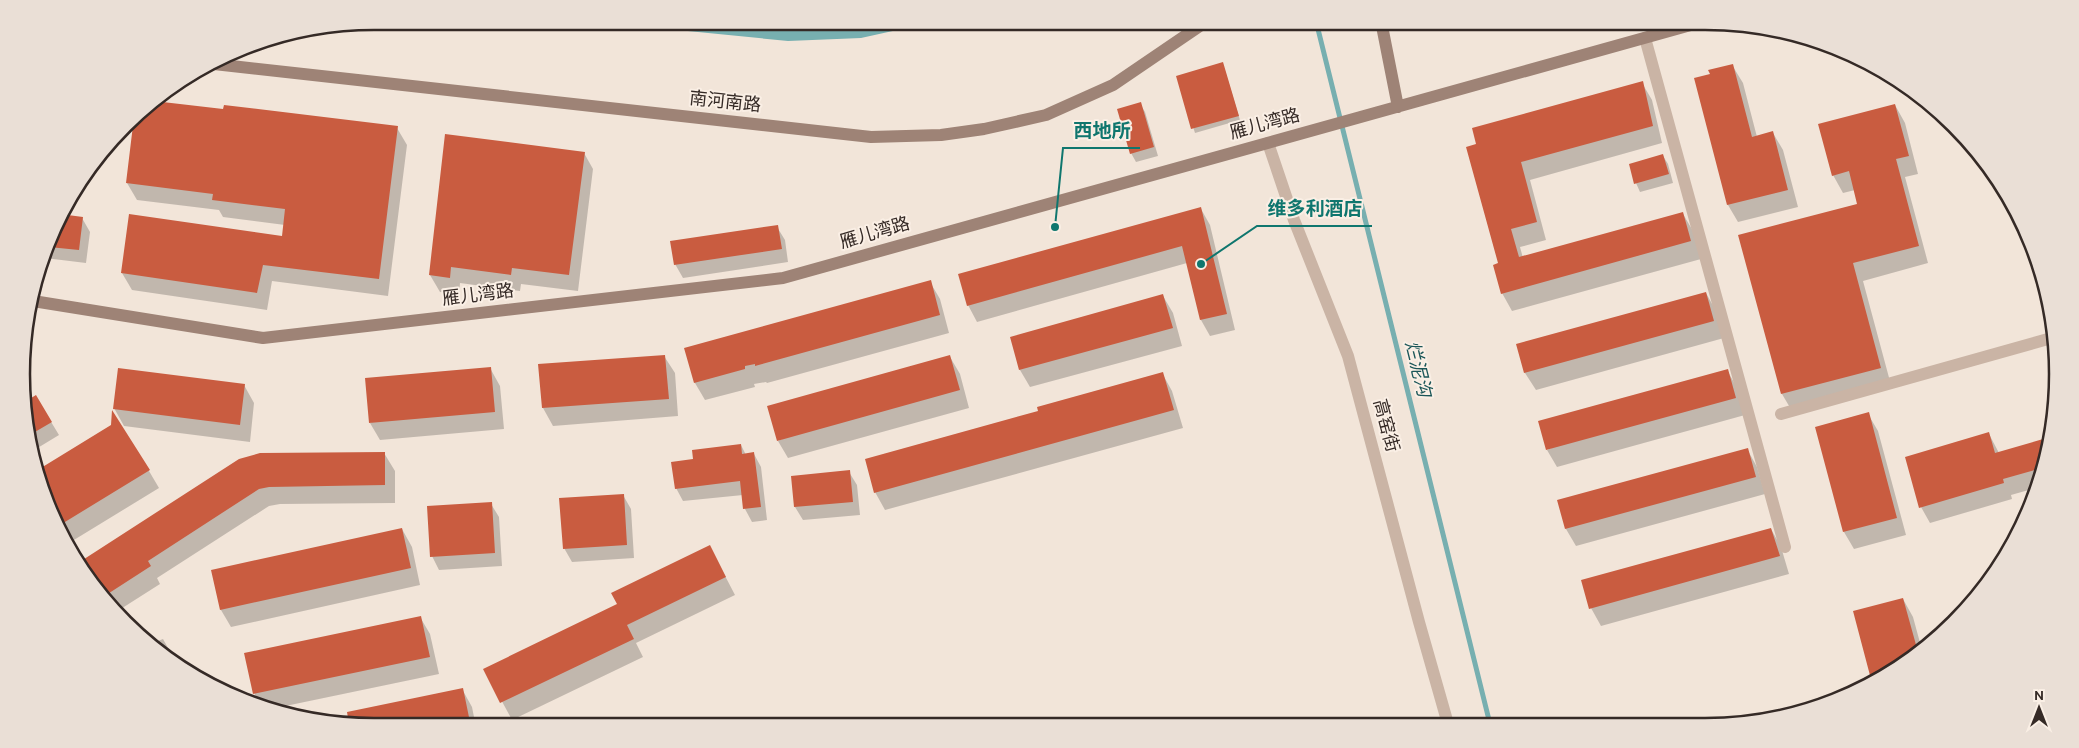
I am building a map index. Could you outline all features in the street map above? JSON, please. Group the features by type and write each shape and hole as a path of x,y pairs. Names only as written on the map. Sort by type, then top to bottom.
{"main road":[{"name":"南河南路","path":"222,65 871,137 941,134 984,129 1046,115 1113,85 1194,30"},
{"path":"1383,30 1398,107"},
{"name":"雁儿湾路","path":"38,302 263,338 783,278 1673,30"}],"street":[{"path":"1645,38 1785,547"},
{"name":"高窑街","path":"1268,142 1300,236 1348,356 1446,718"},
{"path":"1781,414 2047,339"}],"water":[{"path":"677,30 897,30 861,38 788,41"}],"building":[{"path":"1223,62 1239,116 1191,129 1176,76"},
{"path":"1733,64 1752,137 1773,131 1788,190 1727,205 1694,78 1710,74 1708,70"},
{"path":"1643,81 1653,126 1521,162 1537,222 1511,229 1519,257 1683,212 1691,241 1501,294 1493,265 1498,263 1466,147 1476,144 1472,128"},
{"path":"164,102 223,109 224,105 398,126 379,279 263,265 257,293 121,273 129,214 282,236 285,209 212,200 213,194 126,183 132,130"},
{"path":"1141,102 1154,147 1130,154 1117,109"},
{"path":"1895,104 1909,156 1896,159 1919,246 1853,263 1881,368 1781,394 1738,235 1857,204 1849,171 1832,176 1818,124"},
{"path":"445,134 585,152 569,275 512,268 511,275 451,267 450,278 429,275"},
{"path":"1663,154 1669,174 1634,184 1629,164"},
{"path":"1201,207 1227,314 1200,320 1182,246 967,306 958,274"},
{"path":"69,215 83,217 79,250 54,247"},
{"path":"778,225 782,249 674,265 670,241"},
{"path":"931,280 940,315 755,366 755,364 745,366 745,369 694,383 684,348"},
{"path":"1706,292 1714,321 1524,373 1516,344"},
{"path":"1163,294 1173,328 1019,370 1010,337"},
{"path":"665,355 669,399 542,408 538,364"},
{"path":"950,355 960,390 777,441 767,406"},
{"path":"491,367 495,412 369,423 365,378"},
{"path":"118,368 245,384 240,425 113,409"},
{"path":"1728,369 1736,398 1546,450 1538,421"},
{"path":"1163,372 1174,410 874,493 865,459 1038,411 1037,407"},
{"path":"36,395 52,422 35,432 33,419 31,398"},
{"path":"112,410 150,470 64,523 48,485 43,467 111,425"},
{"path":"1869,412 1897,518 1843,532 1815,427"},
{"path":"1989,432 1995,453 2042,439 2035,470 2003,479 2004,483 1919,508 1905,457"},
{"path":"741,444 742,454 754,452 761,507 743,509 740,481 675,489 671,462 693,459 692,450"},
{"path":"1748,448 1756,477 1565,529 1557,500"},
{"path":"385,452 385,485 269,487 259,489 148,561 151,566 109,593 84,559 239,459 260,453"},
{"path":"850,470 853,502 794,507 791,476"},
{"path":"624,494 627,545 563,549 559,498"},
{"path":"492,502 495,553 430,557 427,506"},
{"path":"402,528 411,568 220,610 211,570"},
{"path":"1771,528 1780,556 1589,609 1581,580"},
{"path":"710,545 726,577 627,625 634,639 500,703 483,669 617,604 611,593"},
{"path":"1903,598 1916,645 1870,676 1853,611"},
{"path":"421,616 430,657 253,694 244,653"},
{"path":"463,688 469,718 352,717 348,717 347,712"}],"waterway":[{"name":"烂泥沟","path":"1318,30 1489,718"}],"place":[{"name":"西地所","path":"1055,227"},
{"name":"维多利酒店","path":"1201,264"}]}
